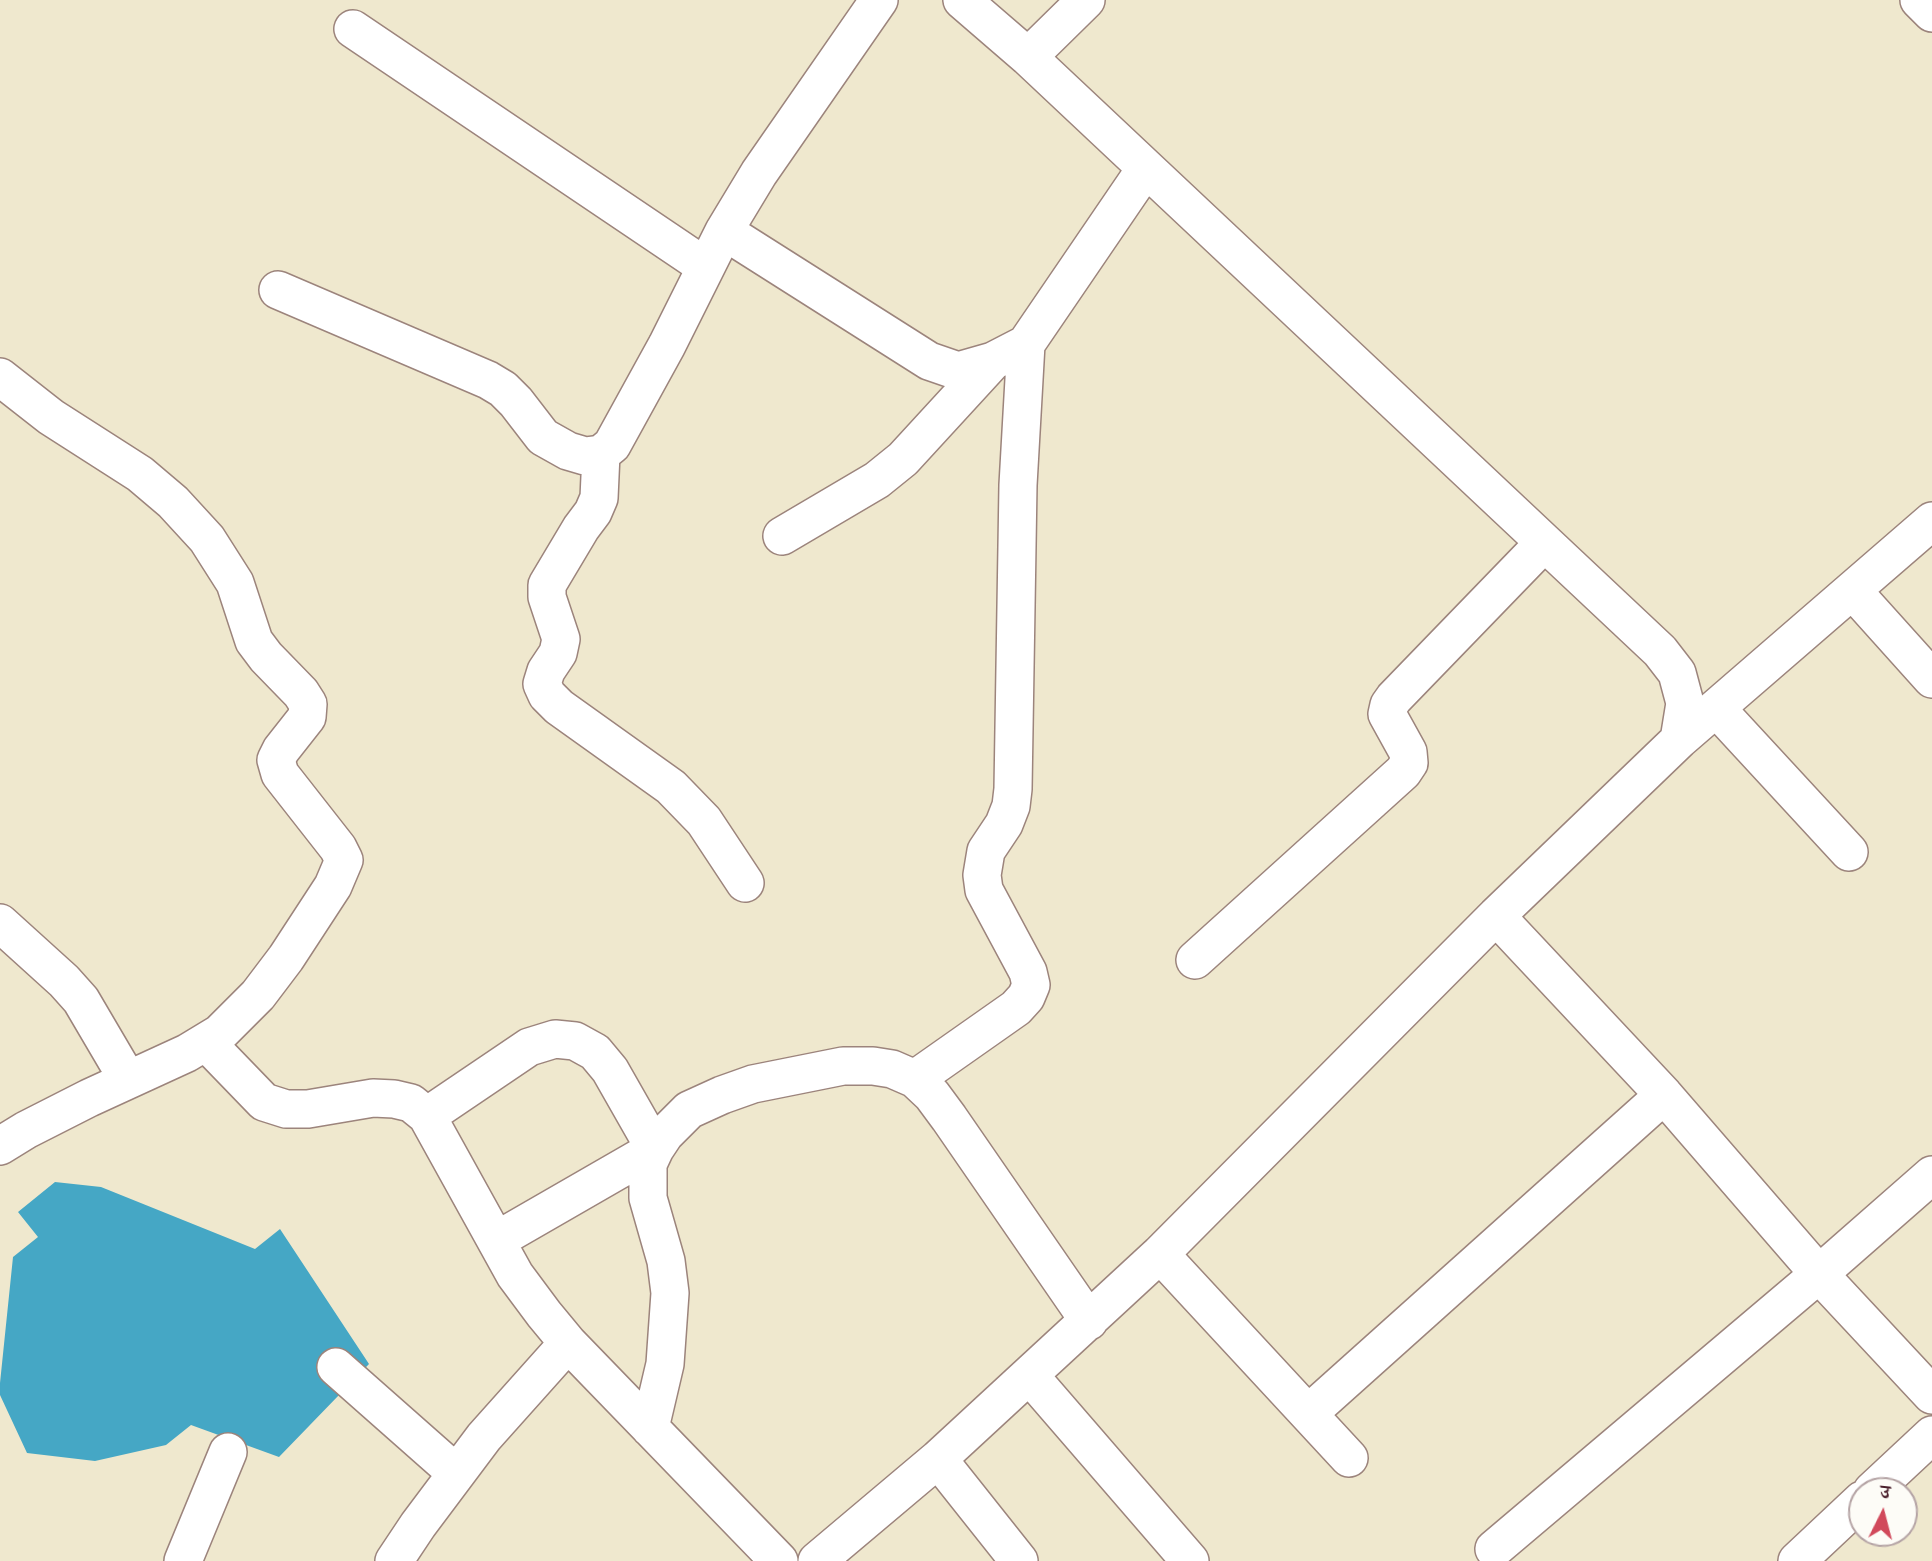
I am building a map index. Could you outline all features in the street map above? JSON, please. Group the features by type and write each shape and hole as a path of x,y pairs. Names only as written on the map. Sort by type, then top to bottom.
{"street":[{"path":"278,290 488,380 503,389 516,402 543,437 568,451 585,456 601,454 612,445 667,345 724,231 759,173 879,0"},
{"path":"962,0 1028,57 1660,651 1677,673 1685,703 1679,740"},
{"path":"1028,57 1086,0"},
{"path":"1919,0 1932,13"},
{"path":"353,29 706,267"},
{"path":"724,231 929,361 957,371 993,361 1026,344 1146,169"},
{"path":"915,1079 1016,1008 1026,997 1031,985 1028,972 984,890 982,875 986,850 1004,824 1011,806 1013,789 1018,485 1026,344"},
{"path":"782,536 877,480 903,458 993,361"},
{"path":"0,377 51,417 141,474 173,502 206,539 235,583 254,641 308,704 307,717 276,760 280,774 338,848 344,860 334,886 286,958 240,1015 220,1033 26,1130 0,1146"},
{"path":"601,454 599,498 547,585 547,597 561,639 558,653 546,671 542,684 547,695 559,707 671,787 704,821 745,883"},
{"path":"817,1561 939,1459 1160,1254 1496,916 1679,740 1932,521"},
{"path":"1195,960 1403,772 1409,763 1408,752 1387,714 1394,698 1544,543"},
{"path":"1853,591 1932,678"},
{"path":"1716,708 1849,852"},
{"path":"1496,916 1664,1096 1819,1274 1932,1395"},
{"path":"0,923 81,1000 128,1080"},
{"path":"427,1116 528,1047 555,1040 575,1041 594,1052 610,1070 654,1149"},
{"path":"206,1042 264,1102 286,1109 308,1109 373,1098 394,1098 411,1103 427,1116 515,1275 568,1343 779,1561"},
{"path":"650,1428 665,1364 670,1293 666,1261 648,1198 648,1164 654,1149 665,1134 689,1110 754,1084 843,1066 892,1069 915,1079 932,1095 949,1118 1089,1321"},
{"path":"1309,1413 1664,1096"},
{"path":"496,1240 654,1149"},
{"path":"1493,1549 1932,1175"},
{"path":"1160,1254 1349,1458"},
{"path":"394,1561 484,1437 568,1343"},
{"path":"336,1367 456,1473"},
{"path":"1030,1376 1190,1561"},
{"path":"1887,1477 1932,1435"},
{"path":"183,1561 228,1452"},
{"path":"939,1459 1019,1561"},
{"path":"1797,1561 1848,1513"}],"water":[{"path":"55,1182 101,1187 255,1249 280,1229 369,1364 279,1457 191,1425 166,1445 95,1461 27,1453 0,1395 13,1257 38,1237 18,1212"}]}
